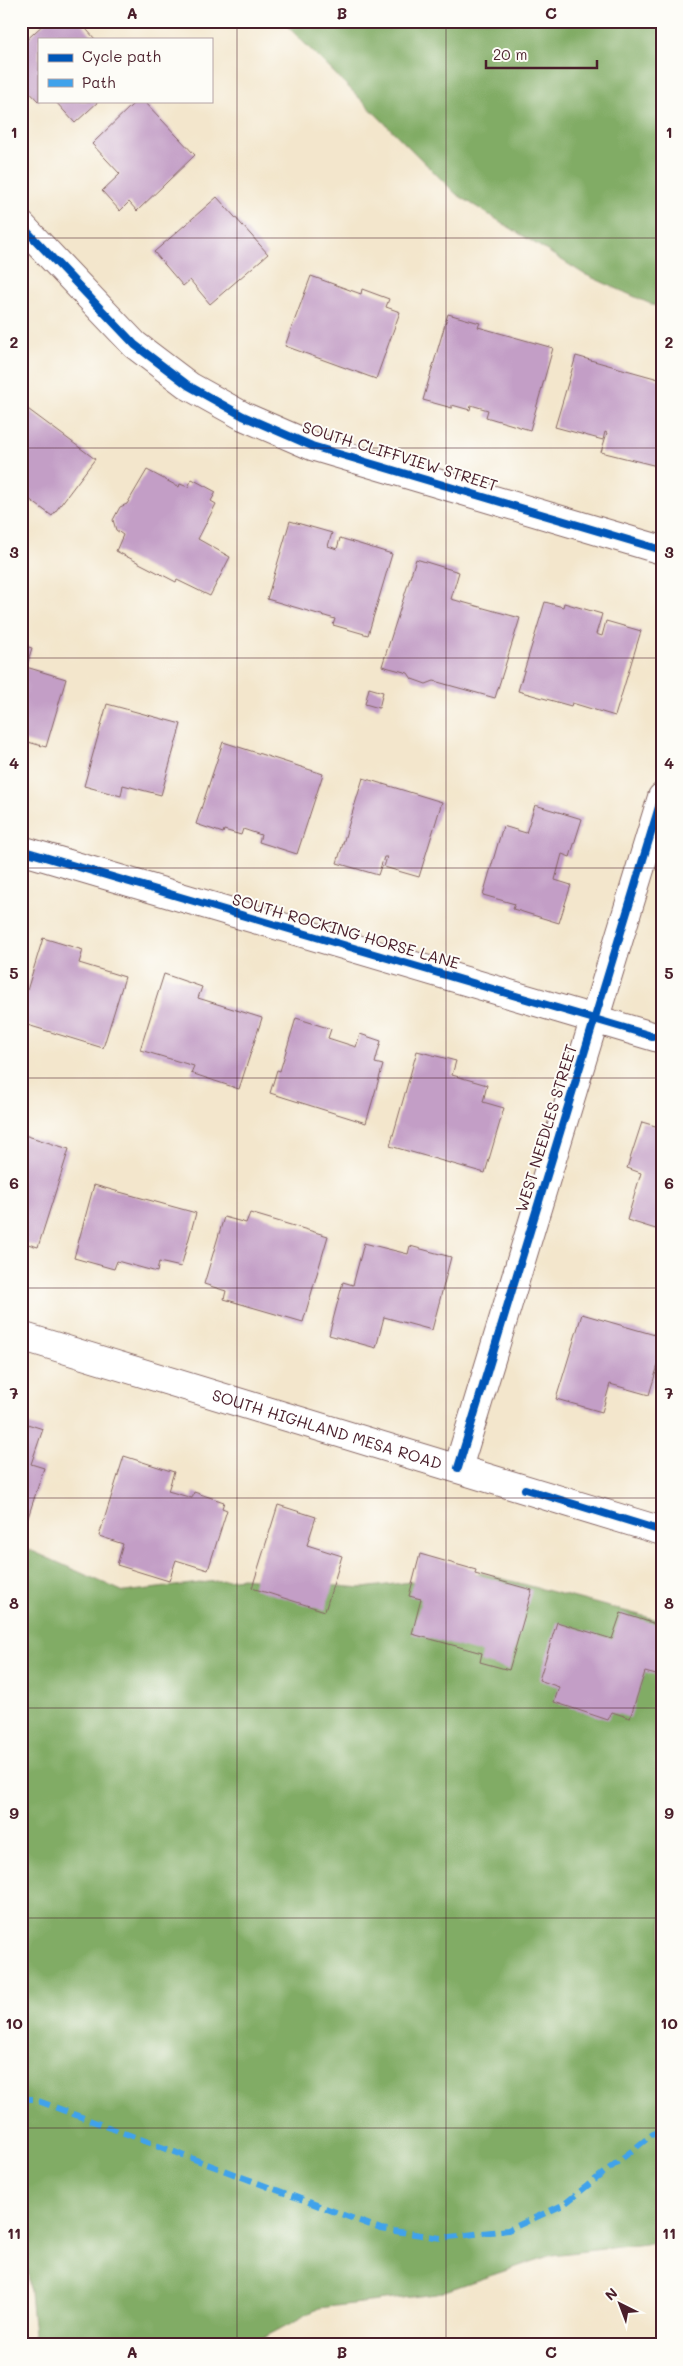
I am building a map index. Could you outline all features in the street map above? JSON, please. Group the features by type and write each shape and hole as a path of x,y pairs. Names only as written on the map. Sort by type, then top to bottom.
{"street":[{"name":"SOUTH CLIFFVIEW STREET","path":"21,225 135,344 189,386 243,416 312,446 662,550"},
{"name":"WEST NEEDLES STREET","path":"458,1468 662,797"},
{"name":"SOUTH ROCKING HORSE LANE","path":"21,850 662,1039"},
{"name":"SOUTH HIGHLAND MESA ROAD","path":"21,1336 662,1531"}],"green space":[{"path":"282,21 662,21 662,309 584,274 456,194"},
{"path":"21,1546 124,1592 242,1578 363,1588 481,1573 662,1621 662,2242 552,2255 436,2294 319,2308 250,2345 35,2345 28,2272 21,2250"}],"building":[{"path":"47,21 79,21 94,38 38,38 38,101 21,83 21,45"},
{"path":"56,102 98,102 75,123"},
{"path":"135,102 145,102 195,155 137,211 129,202 120,211 102,191 120,174 92,144"},
{"path":"217,197 268,254 210,304 190,280 183,286 154,252"},
{"path":"311,276 361,294 362,289 389,299 386,307 400,312 376,379 285,346"},
{"path":"448,314 480,323 478,327 553,348 530,430 486,417 488,410 471,405 470,410 452,405 452,408 423,400"},
{"path":"576,356 662,380 662,401 656,420 662,421 661,467 601,452 607,433 605,432 603,440 555,427"},
{"path":"21,404 95,459 52,516 21,493"},
{"path":"147,470 179,487 180,484 188,487 192,479 216,492 211,501 216,504 198,539 230,557 210,596 177,580 176,582 116,551 123,535 116,530 113,520 120,507 127,504"},
{"path":"290,521 332,533 328,546 337,549 340,538 392,554 368,635 333,625 335,619 267,599"},
{"path":"416,559 459,572 451,599 520,618 495,698 434,681 426,684 412,679 408,673 382,666"},
{"path":"545,602 563,607 564,603 602,614 596,634 602,636 606,621 641,631 615,716 572,703 571,706 518,691"},
{"path":"21,645 32,648 26,667 66,679 46,747 21,740"},
{"path":"369,688 383,692 379,708 365,704"},
{"path":"107,704 181,724 161,795 123,785 121,796 84,786"},
{"path":"223,742 323,774 297,854 259,842 261,835 243,829 241,835 224,830 223,833 196,824"},
{"path":"363,778 442,802 419,877 384,867 387,857 384,857 378,875 337,863"},
{"path":"535,805 582,819 570,857 562,854 555,880 571,885 559,923 513,909 515,904 483,895 503,826 526,833"},
{"path":"43,938 83,950 79,963 125,977 103,1048 21,1023 21,1010"},
{"path":"164,974 202,987 198,998 262,1018 239,1089 191,1073 194,1066 140,1050"},
{"path":"296,1018 331,1029 328,1038 356,1047 360,1034 381,1041 375,1063 383,1065 366,1123 270,1093 277,1070 280,1071"},
{"path":"417,1051 456,1061 452,1075 487,1085 483,1102 504,1108 485,1173 390,1146"},
{"path":"642,1122 662,1128 662,1231 627,1220 641,1173 627,1168"},
{"path":"21,1134 69,1149 38,1247 21,1242"},
{"path":"94,1185 196,1213 181,1267 159,1262 157,1272 117,1261 114,1269 74,1258"},
{"path":"250,1213 328,1236 303,1322 224,1299 226,1291 204,1284 224,1217 246,1223"},
{"path":"364,1243 408,1254 410,1246 451,1257 432,1330 384,1317 376,1348 329,1335 343,1282 353,1285"},
{"path":"582,1314 662,1337 662,1352 649,1395 610,1384 602,1412 556,1399"},
{"path":"21,1422 43,1429 31,1464 44,1468 22,1536"},
{"path":"124,1456 174,1472 168,1491 192,1498 194,1492 224,1502 222,1508 227,1510 208,1570 176,1560 169,1581 117,1565 123,1544 99,1536"},
{"path":"278,1505 316,1517 307,1545 342,1556 325,1611 252,1588"},
{"path":"420,1554 476,1570 475,1574 532,1590 509,1670 480,1662 482,1653 412,1634 421,1599 409,1596"},
{"path":"621,1613 662,1626 662,1656 656,1675 645,1672 630,1718 612,1712 608,1720 554,1702 559,1687 539,1680 557,1622 612,1639"}],"marked path":[{"path":"21,2099 33,2099 381,2229 441,2238 508,2230 563,2205 653,2134 662,2131"}],"cycle path":[{"path":"21,225 135,345 189,386 243,416 312,446 662,550"},
{"path":"458,1468 662,797"},
{"path":"21,850 662,1039"},
{"path":"525,1489 662,1531"}]}
